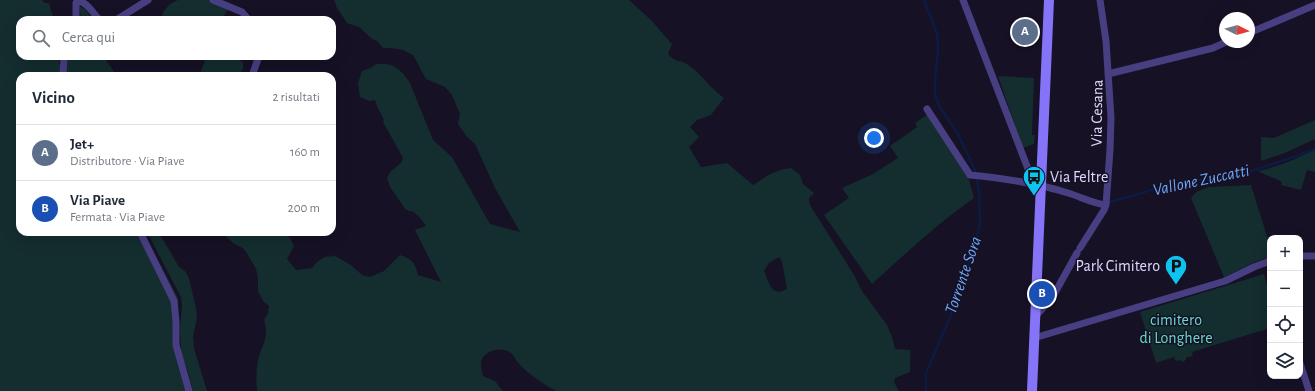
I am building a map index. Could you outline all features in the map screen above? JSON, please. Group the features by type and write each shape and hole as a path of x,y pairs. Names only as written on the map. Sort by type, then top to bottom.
{"main road":[{"path":"1032,391 1049,0"}],"street":[{"path":"76,16 77,0 86,4 96,16"},
{"path":"122,16 148,0"},
{"path":"213,0 242,12 246,16"},
{"path":"963,0 1030,174 1041,186"},
{"path":"1100,0 1106,41 1108,74"},
{"path":"1255,30 1315,5"},
{"name":"Via Cesana","path":"1106,205 1110,150 1108,74 1219,44"},
{"path":"63,72 64,60"},
{"path":"253,72 258,60"},
{"path":"927,109 968,174 994,177 1041,186 1067,192 1090,201 1106,205 1052,298 1035,317"},
{"path":"142,236 174,301 176,345 189,391"},
{"path":"1303,256 1315,256"},
{"path":"1034,338 1224,282 1254,267 1267,263"},
{"path":"1303,373 1309,391"}],"green space":[{"path":"0,0 42,0 45,3 49,3 53,16 16,16 16,60 60,60 59,63 63,72 16,72 16,236 145,236 178,298 176,342 189,391 0,391"},
{"path":"178,0 208,0 229,9 224,16 162,16 167,7"},
{"path":"334,0 629,0 651,20 672,44 668,54 673,59 687,64 724,98 711,115 697,120 690,127 699,137 689,147 701,167 727,163 753,185 767,176 791,168 800,175 803,184 814,193 809,198 810,205 854,275 862,291 887,325 895,349 910,350 910,372 895,378 894,382 899,391 556,391 528,373 511,353 501,349 494,350 485,355 481,365 483,376 495,381 503,391 257,391 257,365 266,335 264,320 268,313 269,306 264,302 258,292 258,278 256,269 248,255 244,249 233,243 225,236 288,236 294,246 287,259 296,270 312,268 317,262 325,257 335,256 351,265 362,275 370,277 384,271 400,255 412,262 416,267 418,275 441,282 415,230 426,226 414,212 406,210 390,187 387,178 390,172 401,163 403,158 383,122 384,120 375,100 369,101 360,97 358,83 362,71 371,68 376,64 392,65 400,70 410,83 433,140 452,157 490,224 520,232 495,188 475,144 467,137 458,124 460,114 452,95 445,87 426,79 413,55 403,50 383,48 377,41 372,39 359,27 347,23 337,8","holes":["779,257 782,262 787,289 777,292 771,288 764,271 769,263"]},
{"path":"79,6 85,9 90,16 81,16"},
{"path":"65,60 106,60 114,72 67,72 65,68"},
{"path":"205,60 239,60 243,62 243,69 241,72 201,72"},
{"path":"998,76 1034,78 1032,135 1035,135 1034,144 1023,148"},
{"path":"928,114 968,176 974,198 909,250 872,284 824,215 849,198 842,188 873,174 898,158 890,146 917,127 915,123"},
{"path":"1315,120 1315,139 1285,153 1261,161 1261,137 1274,138"},
{"path":"1315,149 1315,172 1307,170 1301,190 1281,185 1282,182 1258,171 1287,162"},
{"path":"1251,185 1267,236 1267,258 1224,277 1191,198 1196,192 1209,187"},
{"path":"149,236 160,236 179,267 185,271 189,278 197,318 193,336 194,348 207,391 193,391 181,353 181,297"},
{"name":"cimitero di Longhere","path":"1264,274 1267,284 1267,329 1192,352 1193,356 1187,357 1184,362 1179,360 1176,361 1174,357 1156,363 1140,312"}],"waterway":[{"name":"Torrente Sora","path":"924,0 937,34 938,48 935,94 939,106 958,134 975,170 979,192 980,222 975,249 949,320 926,373 926,391"},
{"name":"Vallone Zuccatti","path":"1110,202 1180,182 1233,177 1315,149"}],"place":[{"name":"Jet+","path":"1025,32"},
{"name":"Via Feltre","path":"1034,196"},
{"name":"Park Cimitero","path":"1176,286"},
{"name":"Via Piave","path":"1042,294"}]}
